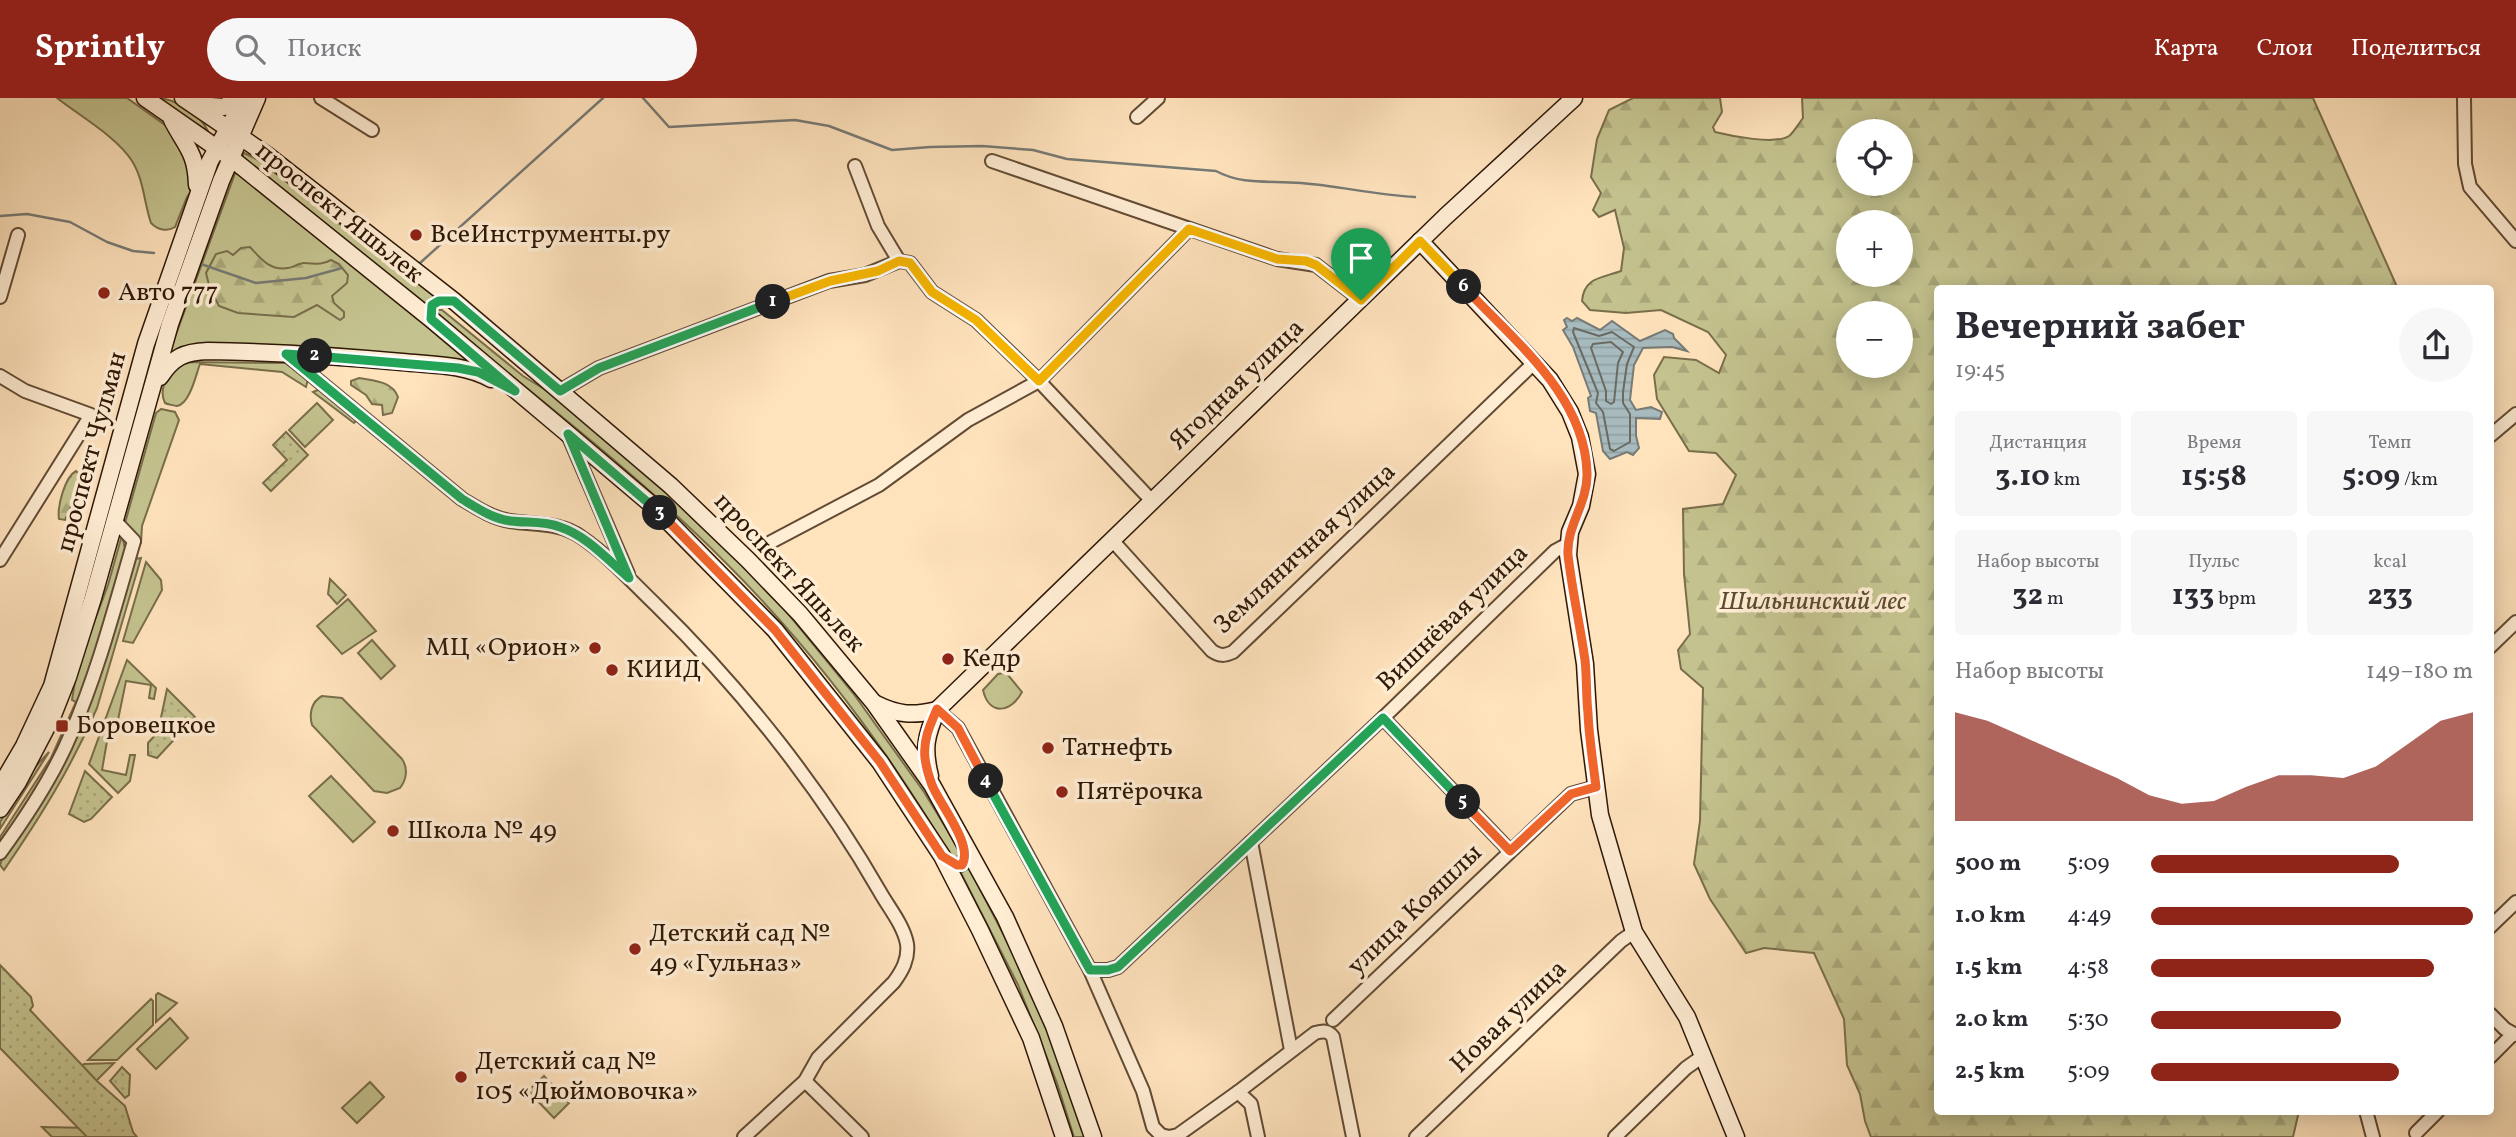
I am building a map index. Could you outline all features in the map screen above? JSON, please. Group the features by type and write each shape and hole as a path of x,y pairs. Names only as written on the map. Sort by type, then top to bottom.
{"main road":[{"name":"проспект Яшьлек","path":"145,98 231,158 431,319 568,434 652,505 775,630 880,762 942,856 1031,1038 1064,1137"},
{"path":"189,101 224,107 243,98"},
{"path":"235,133 243,98"},
{"path":"235,133 257,98"},
{"path":"257,98 255,126 267,155"},
{"name":"Ягодная улица","path":"937,709 1420,241 1574,98"},
{"name":"проспект Яшьлек","path":"189,101 267,155 454,301 671,486 800,614 874,703 932,785 1005,918 1054,1026 1093,1137"},
{"path":"169,115 194,158 197,195"},
{"name":"проспект Чулман","path":"0,787 24,746 52,686 146,344 197,195 217,147 235,133"},
{"name":"проспект Чулман","path":"0,809 18,782 53,715 82,632 151,391 187,275 231,158 235,133"},
{"path":"1420,241 1535,362 1560,394 1580,437 1587,474 1584,495 1568,544 1586,664 1589,730 1600,815 1634,932 1683,1010 1736,1137"},
{"path":"431,319 432,305 439,301 454,301"},
{"name":"проспект Чулман","path":"151,391 168,364 187,352 286,354 458,368 478,372 515,391"},
{"path":"874,703 906,715 937,709"},
{"path":"932,785 925,757 926,735 937,709"},
{"path":"942,856 962,865 965,861 965,846"}],"street":[{"path":"321,98 372,130"},
{"path":"1137,117 1158,98"},
{"path":"2464,98 2465,164 2470,187 2516,241"},
{"path":"992,160 1277,259 1306,261 1316,265 1361,300"},
{"path":"855,166 878,226 899,261"},
{"path":"771,542 879,485 968,420 1039,381 1189,229"},
{"path":"0,297 18,235"},
{"path":"560,391 599,368 830,281 865,275 899,261 910,263 932,292 976,320 1039,381 1152,501"},
{"path":"286,354 462,499 492,516 508,521 553,525 571,531 582,537 629,578 677,626 764,724 836,820 902,930 907,943 902,972 818,1058 805,1081 744,1137"},
{"name":"Земляничная улица","path":"1112,540 1212,651 1226,655 1243,642 1535,362"},
{"path":"0,376 25,391 90,415 0,561"},
{"path":"2494,433 2516,414"},
{"path":"568,434 629,578"},
{"path":"0,853 53,772 71,736 95,673 134,541 115,521"},
{"name":"Вишнёвая улица","path":"1090,970 1118,967 1383,718 1555,551 1568,544"},
{"path":"2494,643 2516,622"},
{"path":"937,709 958,728 1090,970 1143,1091 1153,1127 1161,1135 1178,1135 1315,1032 1323,1031 1330,1032 1333,1037 1353,1137"},
{"path":"1383,718 1510,851"},
{"name":"улица Кояшлы","path":"1333,1020 1571,794 1596,787"},
{"path":"1251,842 1291,1050"},
{"path":"2494,923 2516,902"},
{"name":"Новая улица","path":"1416,1137 1621,941 1634,932"},
{"path":"2494,1018 2514,1035 2494,1053"},
{"path":"1615,1137 1686,1068 1703,1056"},
{"path":"805,1081 862,1137"},
{"path":"1238,1092 1251,1104 1258,1137"},
{"path":"2368,1115 2373,1137"},
{"path":"2416,1133 2434,1115"}],"green space":[{"path":"57,98 127,98 172,130 181,140 193,189 175,227 163,230 151,223 139,176 132,161 108,135"},
{"path":"156,98 186,108 208,131"},
{"name":"Шильнинский лес","path":"1633,98 1720,98 1722,112 1713,127 1715,132 1774,140 1789,136 1803,118 1802,98 2313,98 2396,285 1934,285 1934,1115 2298,1115 2293,1137 1871,1137 1860,1094 1847,1065 1844,1019 1814,953 1764,948 1746,953 1710,899 1694,864 1700,821 1703,688 1681,669 1678,650 1690,634 1684,574 1683,509 1723,504 1736,475 1716,453 1689,451 1657,399 1654,375 1664,357 1696,360 1719,373 1726,355 1708,332 1661,310 1626,313 1590,310 1582,301 1583,293 1590,283 1621,271 1624,248 1615,210 1599,217 1593,210 1601,193 1591,177 1597,139 1609,110"},
{"path":"244,153 260,161 347,230 378,249 435,297 426,303 425,307 242,157"},
{"path":"237,168 470,362 383,354 186,346 168,356"},
{"path":"250,247 266,263 276,268 290,268 304,263 321,264 331,260 339,264 348,275 347,283 332,296 334,303 344,312 344,317 340,320 317,305 294,317 238,313 219,306 210,289 206,273 216,254 227,251 233,255 241,248"},
{"path":"437,310 442,310 523,376 549,392 666,491 734,553 853,693 924,792 960,851 959,855 951,857 902,778 819,666 726,563 584,435 436,315"},
{"path":"184,362 285,363 308,379 306,387 282,372 200,364 186,400 177,406 165,403 163,391 166,380"},
{"path":"359,378 382,383 395,392 398,397 392,413 383,415 382,405 372,404 366,395 351,385 351,381"},
{"path":"320,389 358,419 354,423 313,392"},
{"path":"317,403 333,420 305,447 289,430"},
{"path":"161,409 175,412 179,420 142,526 141,542 125,523 156,413"},
{"path":"286,432 308,455 271,491 263,483 287,460 273,445"},
{"path":"76,471 81,476 80,485 74,492 75,497 65,520 59,519 63,492 68,479"},
{"path":"122,535 126,553 91,672 49,770 0,846 0,837 51,758 76,702 72,700 77,668 108,585"},
{"path":"141,558 97,708 55,791 4,870 0,865 2,859 57,773 135,559"},
{"path":"146,562 161,580 162,590 133,643 123,641"},
{"path":"330,579 346,595 337,604 328,594"},
{"path":"348,599 376,631 342,654 317,626"},
{"path":"372,640 395,666 381,679 358,653"},
{"path":"127,660 156,688 154,699 149,698 151,685 126,681 117,725 110,724 102,770 126,775 130,755 135,755 130,781 118,793 89,764"},
{"path":"998,674 1008,675 1022,692 1012,704 1001,709 990,704 983,690"},
{"path":"167,689 195,717 157,758 148,755 148,743 158,732"},
{"path":"322,696 342,698 402,759 406,774 400,788 387,793 374,791 312,725 312,709"},
{"path":"49,752 0,829 0,822 35,767"},
{"path":"85,771 112,797 91,819 84,822 69,814"},
{"path":"331,776 375,822 353,842 309,796"},
{"path":"969,868 1027,980 1086,1137 1074,1137 1057,1083 1018,985 961,873"},
{"path":"0,965 31,997 33,1006 30,1010 97,1081 125,1106 137,1137 87,1137 0,1048"},
{"path":"158,993 177,1003 156,1022 156,995"},
{"path":"151,999 153,1025 117,1060 88,1060"},
{"path":"170,1018 188,1038 156,1069 137,1049"},
{"path":"114,1063 95,1082 81,1067 84,1064"},
{"path":"122,1067 130,1075 129,1095 125,1098 110,1081"},
{"path":"544,1076 569,1103 554,1118 528,1091"},
{"path":"370,1082 384,1097 357,1123 342,1108"},
{"path":"42,1127 91,1128 99,1137 52,1137"}],"water":[{"path":"1567,318 1572,321 1577,318 1600,330 1612,321 1640,341 1665,330 1673,334 1687,351 1672,347 1643,348 1634,365 1630,400 1636,410 1651,407 1662,412 1660,419 1636,418 1639,448 1633,455 1627,452 1610,459 1603,451 1596,413 1590,411 1588,398 1591,396 1573,347 1563,330 1567,327 1564,320"}],"waterway":[{"path":"420,263 603,98"},
{"path":"643,98 669,127 795,120 829,126 892,150 982,146 1033,150 1067,159 1216,171 1247,181 1315,184 1415,197"},
{"path":"0,216 27,214 70,222 107,242 133,251 154,253"},
{"path":"201,264 256,283 306,278 342,268"}],"place":[{"name":"ВсеИнструменты.ру","path":"416,235"},
{"name":"Авто 777","path":"104,293"},
{"name":"МЦ «Орион»","path":"595,648"},
{"name":"Кедр","path":"948,659"},
{"name":"КИИД","path":"612,670"},
{"name":"Боровецкое","path":"62,726"},
{"name":"Татнефть","path":"1048,748"},
{"name":"Пятёрочка","path":"1062,792"},
{"name":"Школа № 49","path":"393,831"},
{"name":"Детский сад № 49 «Гульназ»","path":"635,949"},
{"name":"Детский сад № 105 «Дюймовочка»","path":"461,1077"}],"route":[{"path":"1189,229 1277,259 1306,261 1316,265 1361,300 1420,241 1535,362 1560,394 1570,412 1580,437 1587,474 1581,506 1570,532 1568,555 1586,664 1589,730 1596,787 1571,794 1510,851 1383,718 1118,967 1099,971 1090,970 958,728 937,709 926,735 925,757 932,785 965,846 965,861 962,865 942,856 880,762 775,630 652,505 568,434 629,578 582,537 571,531 553,525 508,521 492,516 462,499 286,354 458,368 478,372 515,391 431,319 432,305 439,301 454,301 560,391 599,368 830,281 865,275 905,261 910,263 932,292 976,320 1039,381 1189,229"}]}
